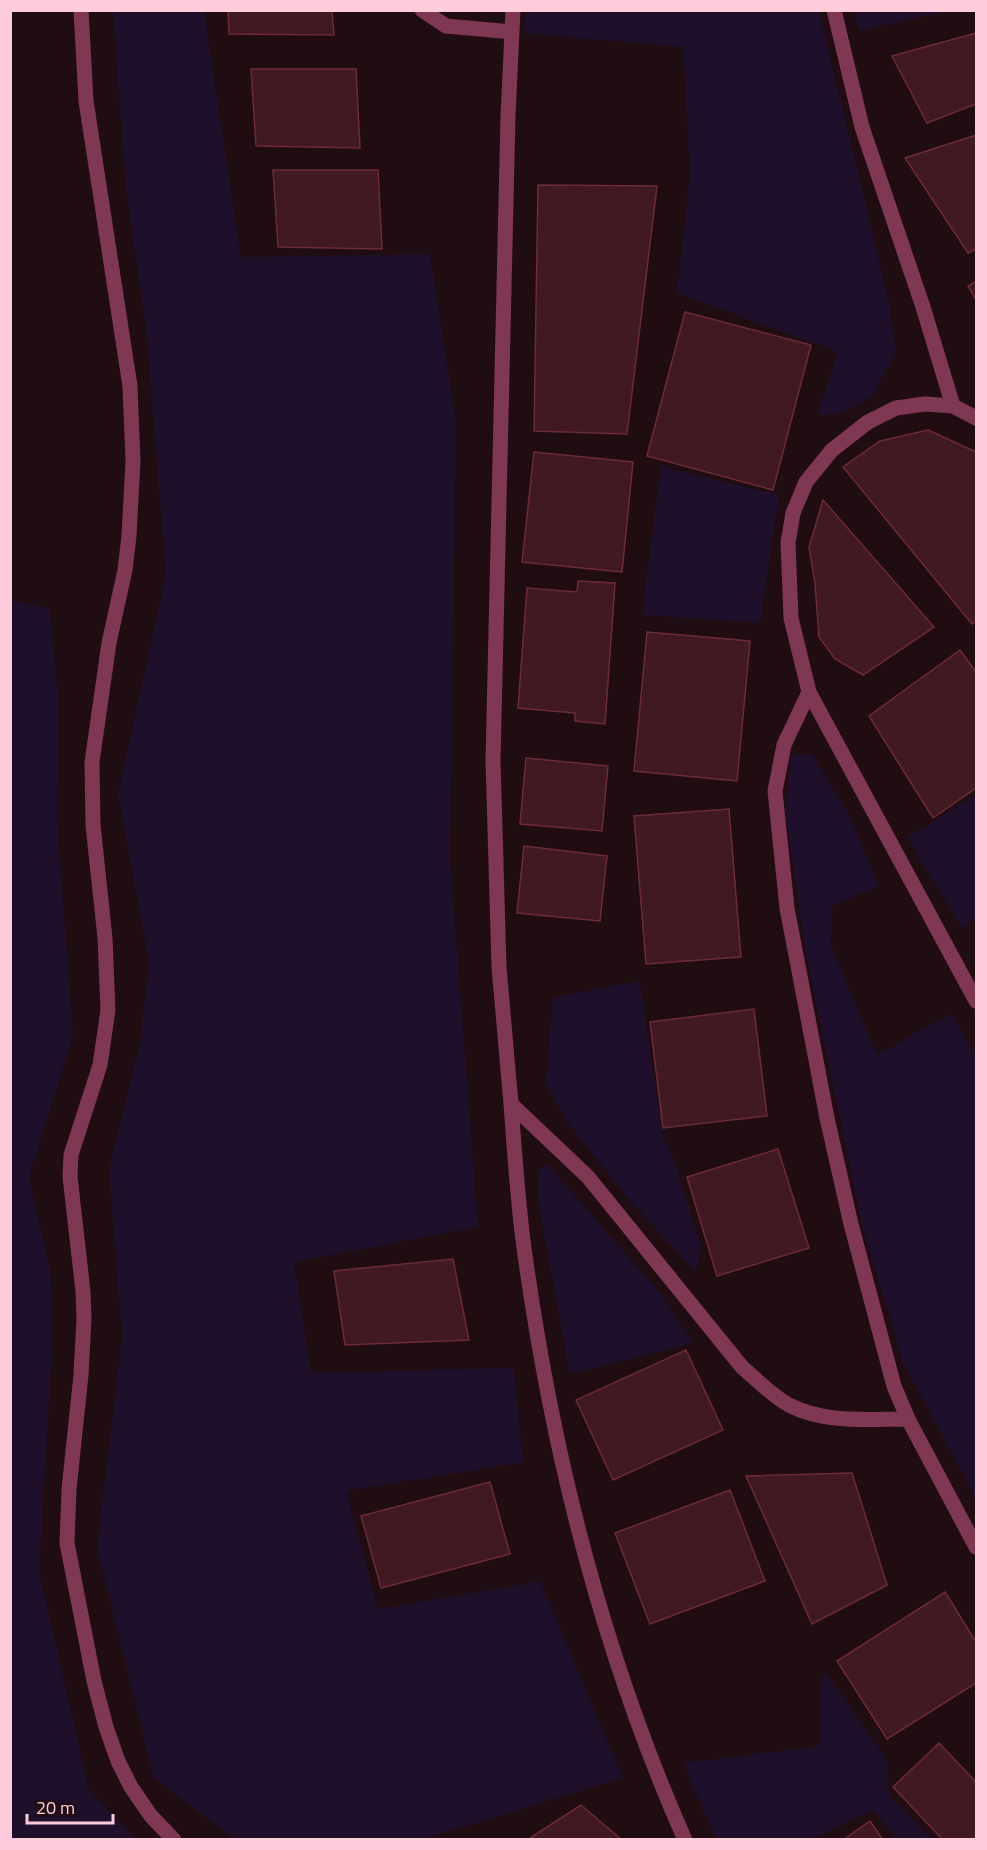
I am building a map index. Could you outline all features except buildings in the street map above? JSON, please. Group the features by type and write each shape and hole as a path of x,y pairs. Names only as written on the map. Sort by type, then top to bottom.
{"street":[{"path":"81,10 88,113 128,368 134,461 128,547 109,643 93,762 93,825 105,938 108,1010 100,1065 71,1155 70,1177 84,1319 82,1364 69,1489 67,1543 94,1681 118,1761 131,1787 151,1816 174,1839"},
{"path":"422,10 446,26 512,33"},
{"path":"513,10 508,116 493,760 499,967 525,1260 558,1443 581,1539 619,1664 652,1759 685,1839"},
{"path":"834,10 862,127 923,307 953,406"},
{"path":"976,418 953,406 925,404 896,408 868,422 832,450 806,482 793,513 788,543 791,618 809,692 976,1001"},
{"path":"809,692 784,745 774,791 787,908 827,1118 851,1224 894,1386 908,1419 976,1547"},
{"path":"511,1104 588,1178 742,1367 766,1389 790,1405 818,1416 846,1420 908,1419"}],"shaded area":[{"path":"855,10 947,11 859,31"},
{"path":"113,11 204,11 241,257 430,254 456,421 450,858 478,1227 294,1262 311,1373 514,1368 523,1462 346,1491 378,1609 540,1581 623,1778 427,1839 234,1839 154,1778 97,1548 122,1337 109,1170 140,1043 149,962 118,794 166,574 146,328 126,191"},
{"path":"525,11 819,11 888,297 896,353 872,396 841,414 817,415 838,352 677,293 690,174 683,47 524,33"},
{"path":"661,466 779,495 760,623 642,615"},
{"path":"11,600 50,608 58,696 57,819 73,1036 29,1177 51,1275 52,1351 39,1571 89,1790 136,1839 11,1839"},
{"path":"812,754 848,813 879,886 832,906 831,946 877,1055 951,1013 976,1055 976,1499 903,1362 863,1229 807,960 785,811 792,755"},
{"path":"976,794 976,917 962,928 907,838"},
{"path":"640,981 663,1137 675,1163 701,1247 695,1272 627,1197 568,1123 546,1084 553,997"},
{"path":"547,1164 661,1294 693,1343 570,1374 538,1201 538,1172"},
{"path":"826,1672 887,1760 889,1795 932,1839 897,1839 873,1810 812,1839 716,1839 683,1763 820,1746 820,1682"}]}
